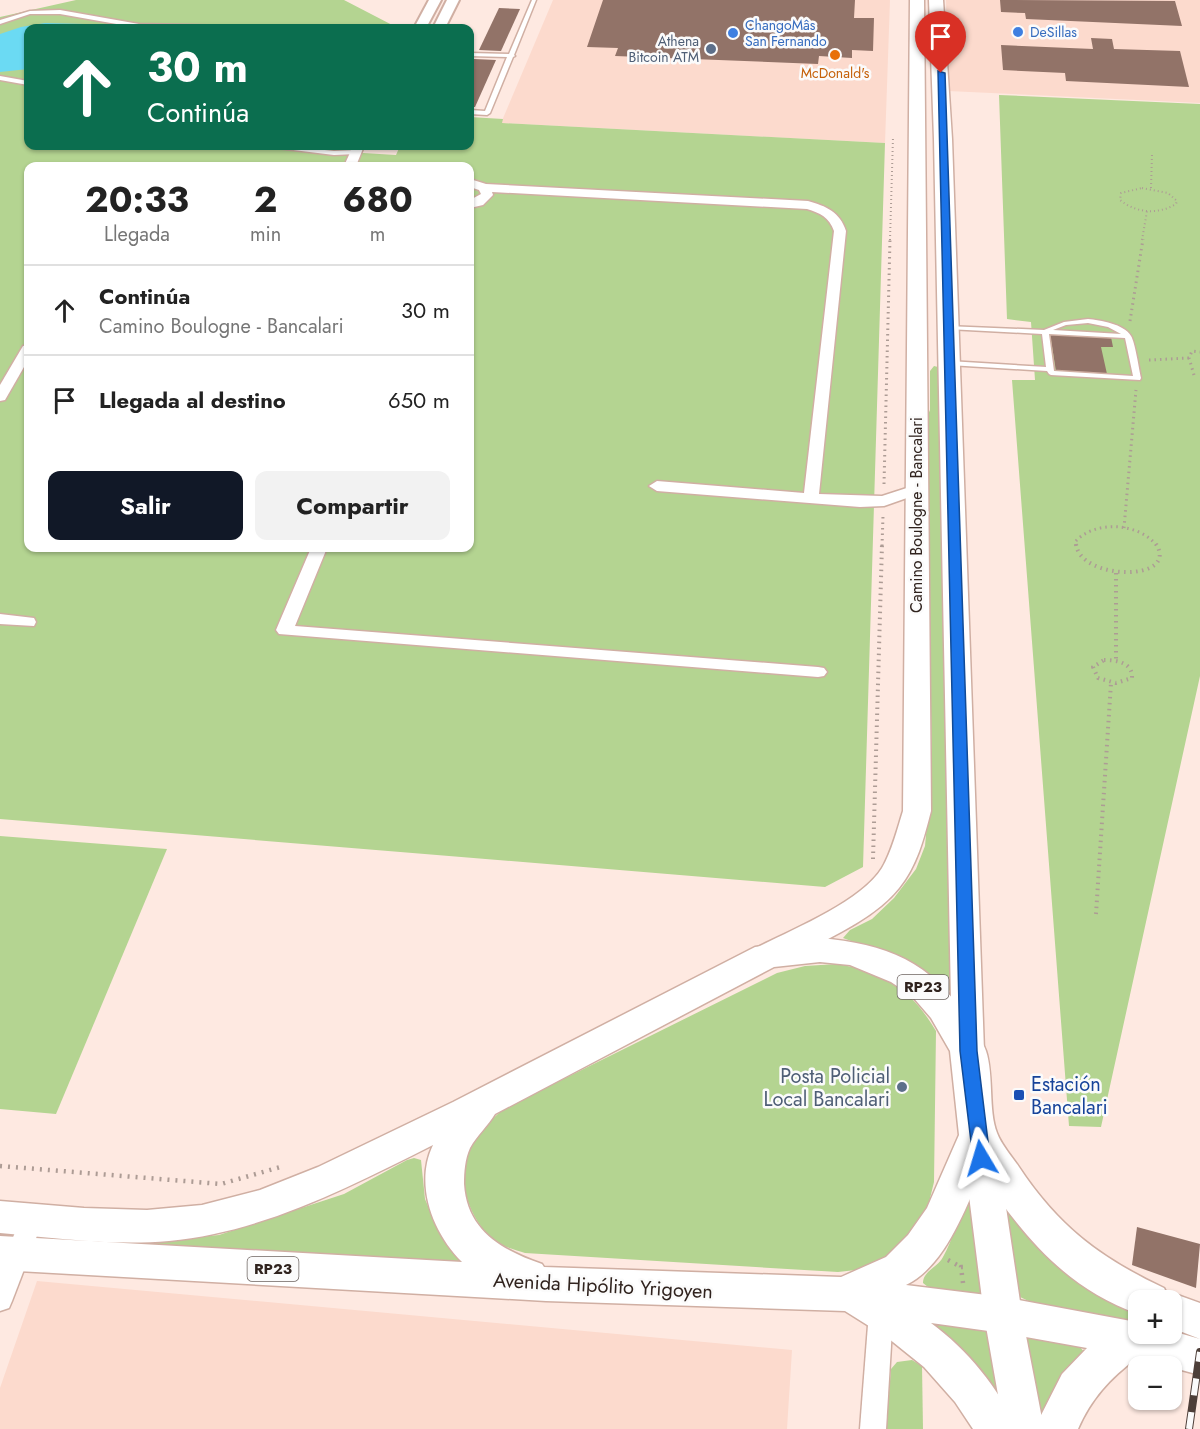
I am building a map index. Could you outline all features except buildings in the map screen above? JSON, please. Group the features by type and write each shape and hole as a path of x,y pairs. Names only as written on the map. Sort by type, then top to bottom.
{"main road":[{"name":"Camino Boulogne - Bancalari","path":"767,956 869,900 889,881 904,853 917,812 916,0"},
{"name":"Camino Boulogne - Bancalari","path":"936,0 941,73 968,1051"},
{"name":"RP23","path":"12,1236 101,1226 169,1225 255,1206 301,1189 483,1104 767,956 820,950 855,954 903,973 924,987 944,1009 968,1051 978,1135 1033,1216 1061,1247 1128,1290"},
{"path":"483,1104 460,1132 449,1152 444,1180 450,1210 459,1230 477,1251 504,1267 546,1284"},
{"path":"978,1135 943,1216 922,1247 862,1303 922,1338 955,1368 973,1390 996,1429"},
{"path":"978,1135 1003,1315 1024,1429"},
{"name":"Avenida Hipólito Yrigoyen","path":"12,1236 546,1284 862,1303 1003,1315 1128,1338"},
{"path":"1182,1314 1200,1321"},
{"path":"1056,1429 1079,1382 1098,1362 1128,1341"},
{"name":"Avenida Hipólito Yrigoyen","path":"1150,1344 1200,1357"}],"street":[{"path":"422,24 435,0"},
{"path":"441,24 453,0"},
{"path":"474,184 484,188 808,205 832,215 838,222 840,231 811,499"},
{"path":"474,203 484,199 487,195 484,188"},
{"path":"0,397 24,356"},
{"path":"657,486 860,502 884,501 916,490"},
{"path":"317,552 285,630 818,672"},
{"path":"0,619 28,622"},
{"path":"0,1301 12,1236"},
{"path":"862,1303 873,1429"}],"lane":[{"path":"474,112 487,112 534,0"},
{"path":"0,22 30,13 60,12 128,24"},
{"path":"474,54 512,56"},
{"path":"0,78 24,82"},
{"path":"315,150 334,153 351,150"},
{"path":"1090,322 1116,327 1128,336 1137,378 1051,373 1045,332 1058,326 1090,322"},
{"path":"948,327 1128,336"},
{"path":"949,363 1050,369"}],"path":[{"path":"870,867 873,860 893,137"},
{"path":"1151,188 1152,154"},
{"path":"1133,188 1151,188 1169,193 1176,204 1165,210 1147,211 1123,203 1119,196 1133,188"},
{"path":"1128,336 1147,211"},
{"path":"1194,375 1189,358 1192,351 1200,352"},
{"path":"1133,360 1189,358"},
{"path":"1124,528 1137,378"},
{"path":"1098,527 1124,528 1149,537 1157,545 1161,553 1160,560 1154,567 1144,571 1116,573 1088,563 1076,550 1075,543 1079,536 1098,527"},
{"path":"1116,573 1116,660"},
{"path":"1116,660 1129,666 1133,674 1128,681 1111,683 1098,678 1093,671 1093,667 1099,662 1116,660"},
{"path":"1096,914 1111,683"},
{"path":"0,1166 221,1184 288,1165"}],"shaded area":[{"path":"553,0 890,0 885,143 501,123"},
{"path":"946,0 1200,0 1200,103 948,91"},
{"path":"37,1281 792,1350 787,1429 0,1429 0,1388"}],"green space":[{"path":"76,0 344,0 390,24 24,24 24,150 331,150 396,155 398,150 474,150 474,117 503,119 502,123 885,143 863,867 825,887 0,819 0,17"},
{"path":"999,95 1200,104 1200,676 1101,1127 1069,1126 1012,380 1035,380 1031,322 1007,319"},
{"path":"934,366 940,371 953,993 914,965 843,938 850,930 872,919 894,898 916,869 925,846 932,768 926,419 930,410 930,371"},
{"path":"0,836 167,849 56,1114 0,1109"},
{"path":"837,964 869,972 895,985 917,1004 936,1031 934,1182 923,1227 888,1260 865,1269 838,1272 525,1253 495,1241 478,1222 466,1196 463,1169 465,1156 477,1134 505,1108 777,973 805,966"},
{"path":"414,1158 421,1160 425,1199 435,1223 463,1260 458,1264 94,1247 219,1235 344,1194"},
{"path":"965,1198 970,1200 982,1293 975,1294 928,1287 923,1283 925,1275 941,1260 947,1250"},
{"path":"1008,1208 1097,1286 1128,1303 1128,1322 1041,1307 1018,1296 1003,1209"},
{"path":"932,1322 991,1327 1009,1420 931,1327"},
{"path":"1026,1335 1077,1343 1084,1352 1039,1429 1023,1340"},
{"path":"912,1360 922,1366 923,1429 886,1429 891,1369 897,1362"}],"water":[{"path":"45,23 85,24 39,24"},
{"path":"24,26 24,69 0,72 0,34"}],"railway":[{"path":"1189,1429 1200,1352"}],"place":[{"name":"DeSillas","path":"1018,32"},
{"name":"ChangoMâs San Fernando","path":"733,33"},
{"name":"Athena Bitcoin ATM","path":"711,49"},
{"name":"McDonald's","path":"835,55"},
{"name":"Posta Policial Local Bancalari","path":"902,1087"},
{"name":"Estación Bancalari","path":"1019,1095"}],"route":[{"path":"941,73 968,1051 981,1158"}]}
